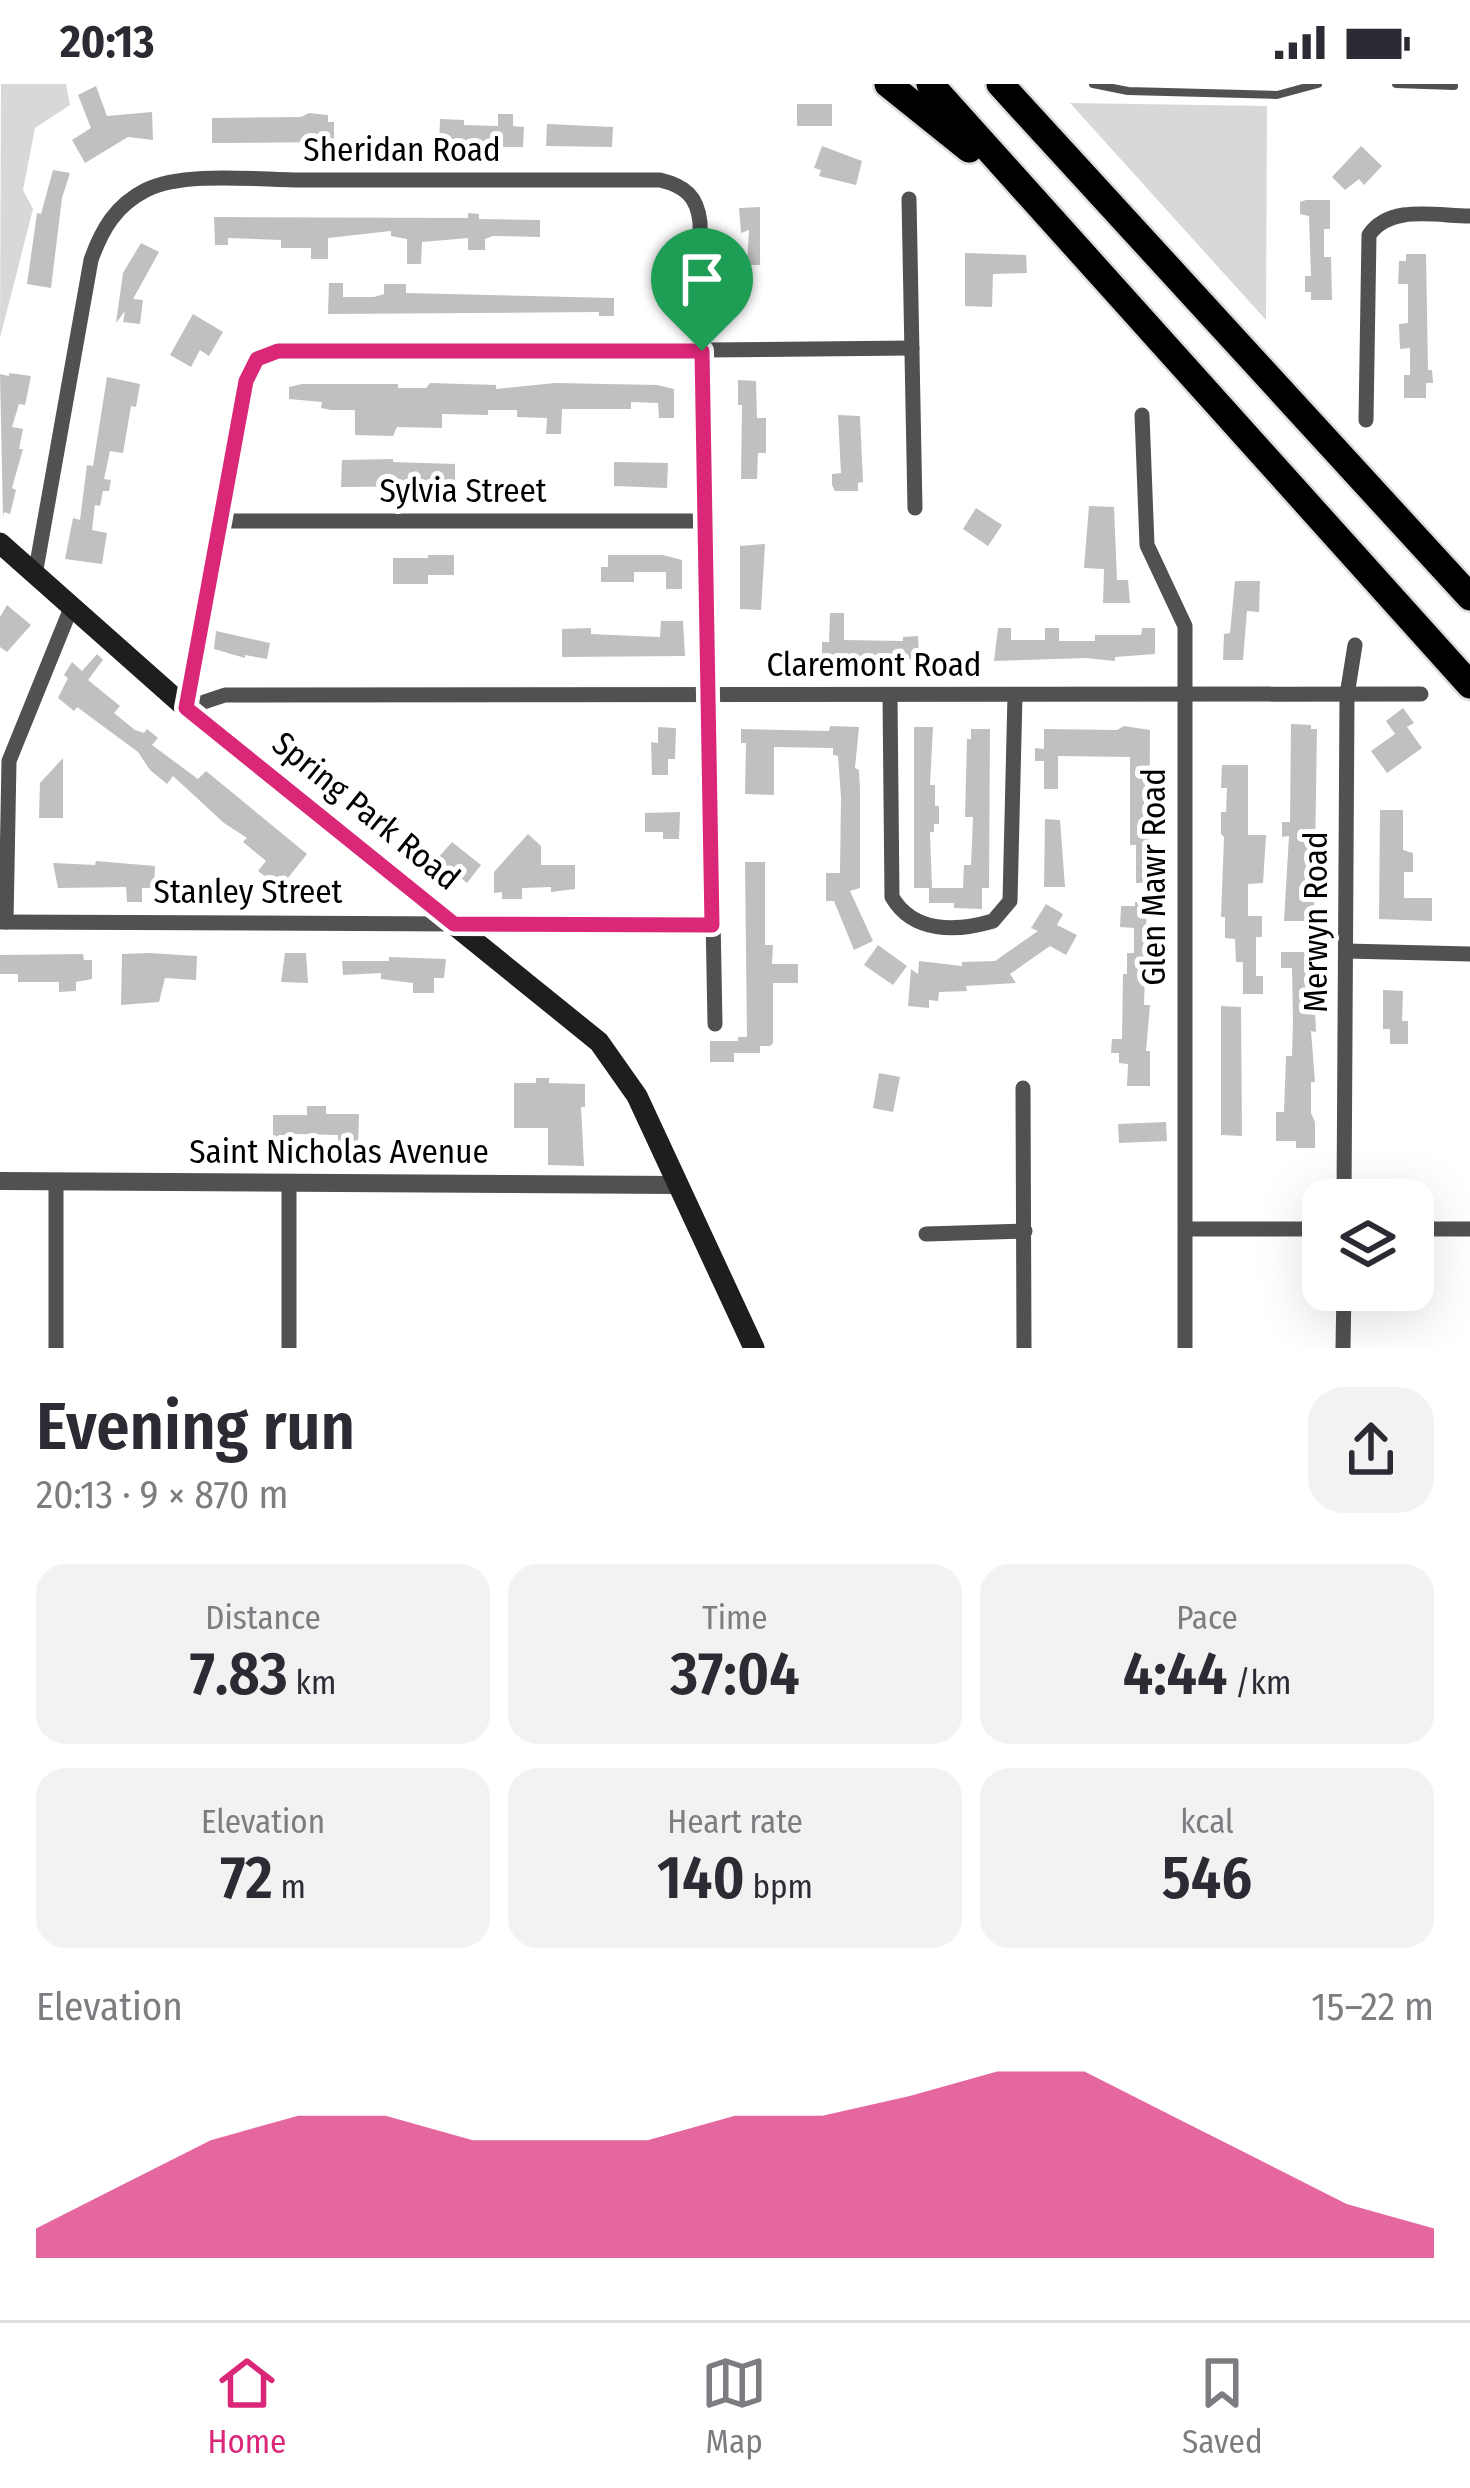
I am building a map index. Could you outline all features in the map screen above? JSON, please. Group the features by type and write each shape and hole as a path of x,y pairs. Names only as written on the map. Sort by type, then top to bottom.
{"highway":[{"path":"888,84 1047,215"},
{"path":"930,84 1470,685"},
{"path":"1000,84 1470,597"}],"main road":[{"name":"Spring Park Road","path":"0,543 186,708 598,1042 637,1096 754,1348"}],"street":[{"name":"Sheridan Road","path":"35,575 91,260 100,236 123,205 146,190 177,181 660,180 686,190 699,208 702,351"},
{"path":"909,199 915,508"},
{"path":"1366,420 1366,251 1374,228 1394,215 1470,216"},
{"path":"186,708 246,381 257,359 278,351 912,348"},
{"path":"702,351 715,1024"},
{"name":"Glen Mawr Road","path":"1142,415 1147,545 1185,626 1185,1348"},
{"name":"Sylvia Street","path":"220,521 706,521"},
{"path":"3,922 9,761 71,608"},
{"name":"Merwyn Road","path":"1344,1179 1347,695 1354,645"},
{"path":"890,695 892,898 912,920 929,927 949,927 993,921 1010,901 1015,694"},
{"name":"Claremont Road","path":"186,708 225,695 1420,694"},
{"name":"Stanley Street","path":"3,922 712,925"},
{"path":"1346,951 1470,954"},
{"path":"1023,1088 1024,1348"},
{"name":"Saint Nicholas Avenue","path":"0,1181 678,1185"},
{"path":"56,1181 56,1348"},
{"path":"289,1182 289,1348"},
{"path":"1186,1229 1302,1229"},
{"path":"1434,1229 1470,1229"},
{"path":"926,1234 1025,1231"},
{"path":"1343,1348 1344,1311"}],"lane":[{"path":"1093,84 1283,95 1318,84"},
{"path":"1211,84 1218,93"},
{"path":"1396,84 1454,86"}],"shaded area":[{"path":"1,84 66,84 70,105 35,128 23,190 33,209 0,338"},
{"path":"1070,103 1267,106 1266,320"}],"building":[{"path":"96,86 107,116 152,112 153,140 128,137 85,163 72,140 91,128 78,95"},
{"path":"797,104 832,104 832,126 797,126"},
{"path":"498,114 513,114 513,126 524,127 523,147 439,147 440,119 498,126"},
{"path":"328,115 328,122 334,122 334,142 212,143 212,118"},
{"path":"547,124 613,127 612,147 546,146"},
{"path":"822,146 862,161 856,185 819,176 821,170 814,168"},
{"path":"1361,146 1382,166 1364,185 1359,179 1345,190 1332,177"},
{"path":"53,170 70,173 62,198 51,288 27,284 37,213 41,214"},
{"path":"1330,200 1324,257 1331,257 1332,300 1311,300 1311,292 1305,292 1305,276 1311,276 1309,216 1300,214 1300,202"},
{"path":"760,207 760,265 747,265 749,230 741,233 739,208"},
{"path":"468,213 479,214 479,219 540,220 540,237 493,236 485,239 485,250 468,250 468,238 422,242 421,264 407,264 407,239 391,236 391,231 328,238 328,259 311,259 311,248 281,248 281,240 228,238 228,245 215,245 214,217 468,218"},
{"path":"141,243 159,252 133,299 143,300 140,324 123,322 125,311 116,323 123,273"},
{"path":"965,253 1026,255 1027,273 993,274 992,307 965,306"},
{"path":"1406,254 1426,254 1428,370 1432,370 1433,383 1426,383 1426,398 1404,398 1410,348 1400,349 1399,324 1408,323 1408,284 1398,284 1399,261 1406,261"},
{"path":"329,283 343,283 343,297 374,297 384,294 384,284 406,284 406,293 614,298 614,316 599,316 599,312 328,314"},
{"path":"193,314 223,332 209,356 200,350 191,367 170,355"},
{"path":"0,374 31,376 25,405 19,404 12,427 23,429 19,449 23,449 10,514 4,512 3,517"},
{"path":"107,377 140,384 123,453 110,451 104,479 111,480 109,491 103,491 100,506 95,505 92,530 107,533 102,564 65,559 73,518 80,520 87,465 93,466"},
{"path":"738,380 756,381 757,418 766,418 766,453 758,453 757,479 741,479"},
{"path":"430,383 496,385 496,389 555,383 657,385 674,389 674,418 659,418 658,403 631,402 631,409 562,409 561,434 546,434 547,418 517,417 517,410 488,410 488,415 442,414 442,428 397,427 393,436 355,435 355,410 331,410 321,408 322,402 289,399 289,387 302,384 426,388"},
{"path":"838,415 860,416 863,482 858,483 858,491 835,491 832,485 832,474 841,473"},
{"path":"342,460 455,464 455,486 341,487"},
{"path":"614,462 668,463 667,488 614,486"},
{"path":"1089,506 1114,507 1117,580 1128,580 1130,603 1103,603 1104,569 1084,568"},
{"path":"976,508 1002,525 988,546 963,529"},
{"path":"765,544 761,610 740,609 740,546"},
{"path":"454,555 454,575 428,575 428,584 393,584 393,558"},
{"path":"608,555 663,555 682,560 682,589 666,589 666,572 634,572 634,582 601,582 601,567 608,567"},
{"path":"1235,581 1260,581 1259,612 1247,611 1243,660 1223,660 1224,634 1230,633"},
{"path":"7,605 31,625 7,652 0,647 0,617"},
{"path":"830,613 844,613 844,640 903,641 903,637 918,636 919,659 822,660 822,642 829,642"},
{"path":"661,621 683,621 685,656 562,657 562,629 660,637"},
{"path":"998,628 1011,628 1011,640 1045,640 1045,628 1059,628 1059,641 1095,641 1095,635 1141,635 1142,628 1155,628 1155,654 1115,657 1115,661 994,661"},
{"path":"216,631 270,643 267,659 214,649"},
{"path":"97,654 103,660 88,680 120,706 114,713 135,730 144,733 147,729 158,738 152,745 198,779 206,771 307,854 280,888 258,871 266,861 243,842 247,838 173,776 167,784 138,752 58,698 72,662 82,671"},
{"path":"1403,708 1414,723 1407,727 1422,748 1387,773 1371,751 1395,734 1386,721"},
{"path":"1291,724 1317,729 1314,921 1284,921 1289,836 1282,837 1282,822 1290,822"},
{"path":"830,726 859,727 855,768 860,789 860,888 850,891 873,941 854,950 834,901 826,901 826,873 840,873 841,797 838,756 833,755 833,748 774,747 774,795 745,794 746,743 741,743 741,729 829,731"},
{"path":"1124,726 1150,730 1149,883 1136,883 1136,845 1130,845 1130,757 1058,756 1058,789 1044,789 1044,761 1035,761 1035,748 1044,749 1044,729 1117,730"},
{"path":"658,727 676,728 675,759 668,759 668,775 652,775 651,742 658,743"},
{"path":"914,727 933,727 930,785 935,785 939,824 930,832 932,888 914,888"},
{"path":"971,729 990,729 989,888 982,888 982,909 929,903 929,888 963,888 964,865 971,865 973,817 965,817"},
{"path":"63,758 63,818 39,818 40,783"},
{"path":"1222,765 1248,765 1248,835 1266,835 1263,883 1248,884 1248,916 1262,916 1262,937 1256,937 1256,976 1263,976 1263,994 1243,994 1243,962 1236,962 1235,939 1225,938 1225,917 1221,917 1221,812 1226,812 1227,788 1221,788"},
{"path":"1380,810 1403,810 1403,850 1413,853 1413,872 1404,872 1404,898 1432,898 1432,921 1379,919"},
{"path":"680,812 679,839 663,839 663,832 645,832 645,813"},
{"path":"1045,819 1060,820 1065,887 1044,887"},
{"path":"528,834 541,846 541,865 575,865 575,889 522,888 522,899 502,899 502,892 494,893 494,872"},
{"path":"452,842 481,865 467,883 437,859"},
{"path":"96,861 155,866 154,888 142,888 142,902 127,902 126,887 58,888 53,863 95,865"},
{"path":"745,862 765,862 765,945 773,945 772,964 798,964 798,983 773,983 770,1046 760,1046 760,1053 734,1053 734,1062 710,1062 710,1041 747,1037"},
{"path":"1135,902 1147,902 1149,978 1145,978 1144,1005 1150,1005 1146,1051 1150,1051 1150,1086 1127,1086 1128,1064 1119,1063 1119,1053 1111,1053 1112,1039 1122,1039 1123,974 1127,974 1127,953 1134,953 1134,928 1120,927 1121,906 1135,906"},
{"path":"1046,904 1063,914 1057,925 1077,935 1066,955 1050,946 1010,974 1016,983 966,986 967,991 939,992 938,1001 929,1000 929,1008 908,1006 911,969 918,974 919,961 962,966 962,962 995,961 1038,931 1031,928"},
{"path":"878,945 907,966 893,985 864,965"},
{"path":"1281,952 1313,952 1313,965 1317,965 1317,984 1306,984 1306,1010 1315,1010 1311,1113 1315,1148 1276,1141 1276,1112 1284,1112 1293,1022 1292,968 1281,968"},
{"path":"285,953 306,953 308,983 281,982"},
{"path":"83,954 84,960 92,960 92,979 76,982 76,991 59,992 59,982 18,982 18,974 0,974 0,955"},
{"path":"122,954 197,956 196,980 165,978 159,1002 121,1005"},
{"path":"389,957 446,959 444,978 434,978 434,993 413,993 413,983 381,979 381,973 343,975 342,961 389,961"},
{"path":"1383,990 1403,991 1402,1021 1408,1021 1408,1044 1390,1044 1390,1029 1383,1029"},
{"path":"1221,1006 1241,1007 1242,1136 1221,1135"},
{"path":"879,1073 900,1077 893,1112 873,1108"},
{"path":"536,1078 585,1084 585,1107 581,1107 584,1166 548,1165 548,1128 514,1128 514,1083 536,1083"},
{"path":"307,1106 326,1106 326,1114 359,1114 358,1147 338,1147 338,1135 294,1134 294,1144 273,1144 273,1115 307,1115"},
{"path":"1166,1122 1167,1141 1119,1143 1118,1124"}],"route":[{"path":"278,351 702,351 712,925 454,924 186,708 246,381 257,359 278,351"}]}
